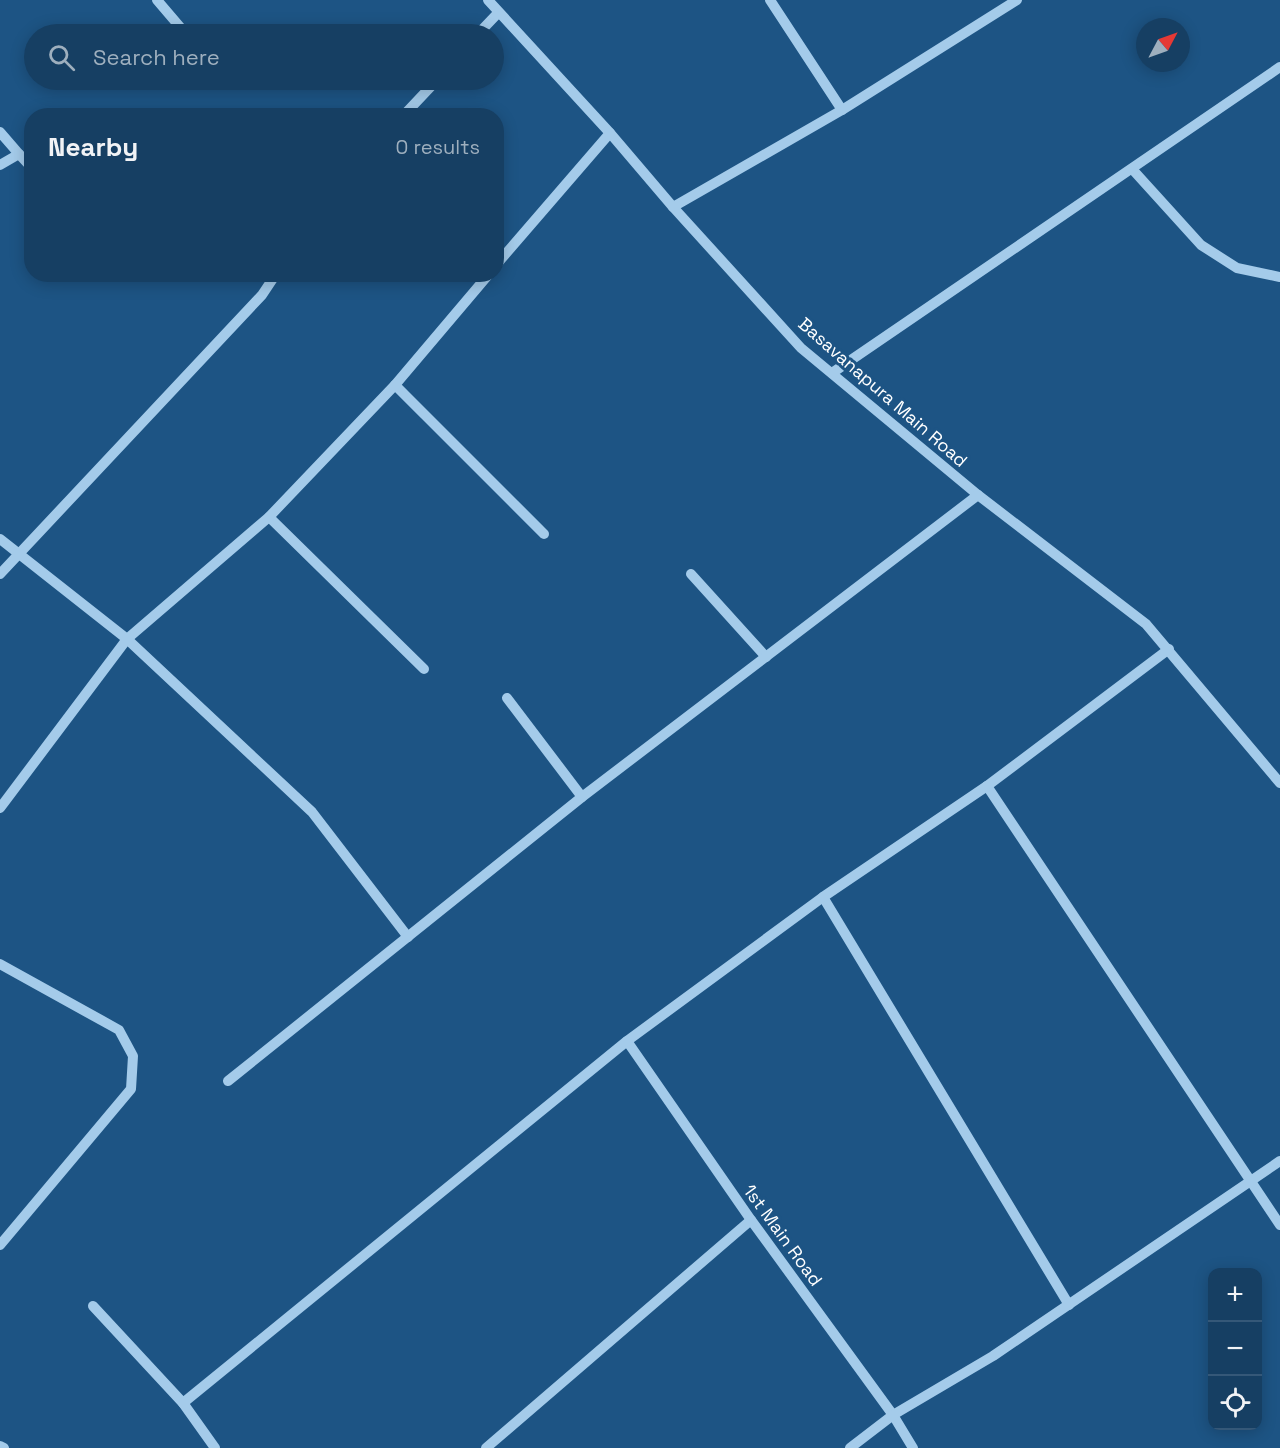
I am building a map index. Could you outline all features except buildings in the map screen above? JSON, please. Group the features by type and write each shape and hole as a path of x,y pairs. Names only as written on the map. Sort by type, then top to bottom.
{"street":[{"path":"158,0 178,24"},
{"name":"Basavanapura Main Road","path":"488,0 801,348 978,495 1146,624 1280,783"},
{"path":"770,0 842,110"},
{"path":"673,207 842,110 1017,0"},
{"path":"488,24 498,13"},
{"path":"832,373 1133,170 1280,67"},
{"path":"410,108 427,90"},
{"path":"0,132 24,159"},
{"path":"504,257 610,133"},
{"path":"0,165 19,154"},
{"path":"1133,170 1201,245 1237,268 1280,277"},
{"path":"0,574 262,295 271,282"},
{"path":"0,808 127,639 269,517 394,385 482,282"},
{"path":"394,385 544,534"},
{"path":"228,1081 582,797 978,495"},
{"path":"269,517 424,669"},
{"path":"0,539 127,639 292,792 312,812 408,937"},
{"path":"691,574 766,657"},
{"path":"183,1403 627,1041 823,897 987,786 1168,649"},
{"path":"507,698 582,797"},
{"path":"987,786 1280,1225"},
{"path":"823,897 1070,1305"},
{"path":"0,964 119,1030 133,1056 131,1089 0,1245"},
{"name":"1st Main Road","path":"627,1041 750,1220 894,1415 913,1448"},
{"path":"850,1448 894,1415 993,1356 1070,1305 1280,1161"},
{"path":"486,1448 750,1220"},
{"path":"93,1306 183,1403 215,1448"}]}
